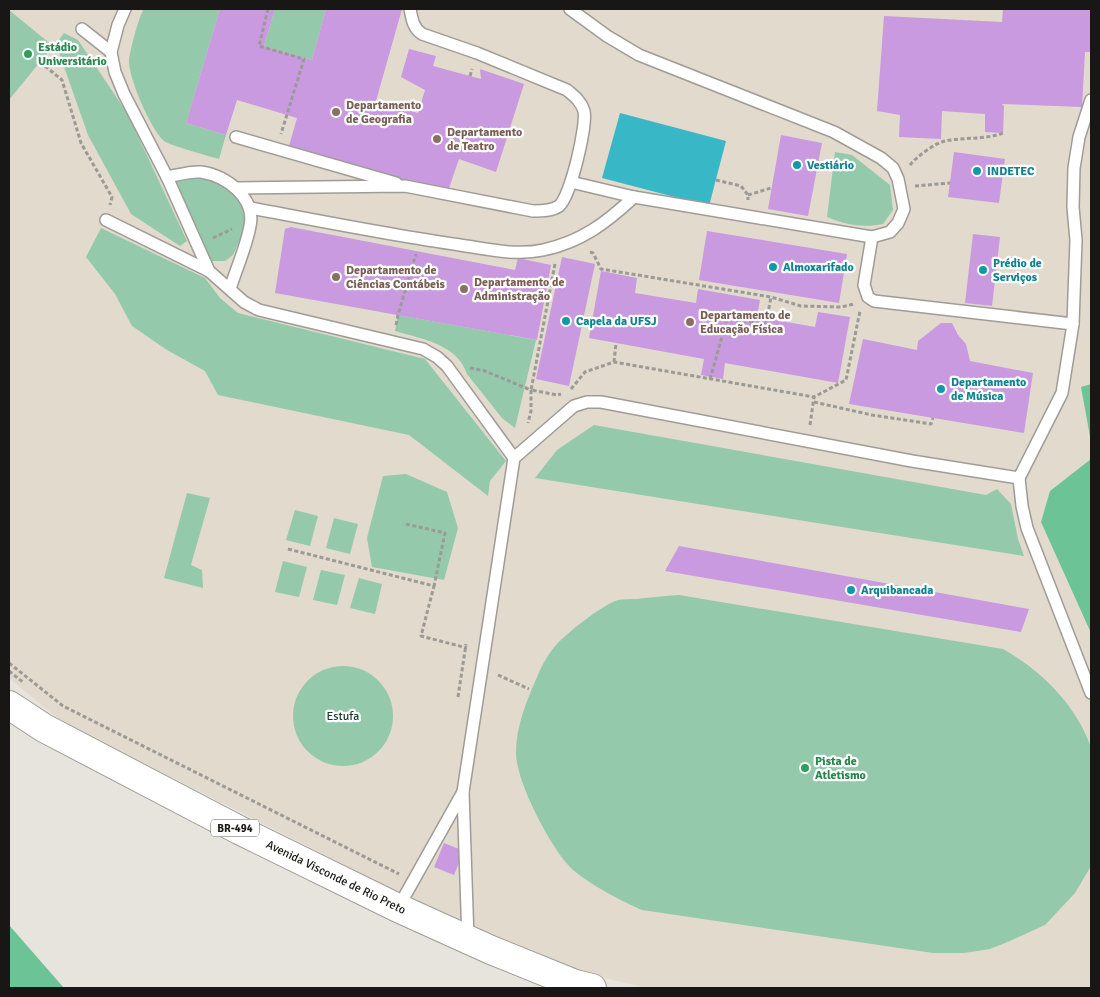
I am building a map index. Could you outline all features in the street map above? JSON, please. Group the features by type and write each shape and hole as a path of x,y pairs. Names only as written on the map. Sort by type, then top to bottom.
{"highway":[{"name":"Avenida Visconde de Rio Preto","path":"9,705 44,728 239,830 398,908 491,950 575,984 592,988"}],"lane":[{"path":"125,9 118,25 111,52 115,72 124,94 167,177 209,271"},
{"path":"236,137 405,186 533,211 557,208 564,201 571,182 585,119 583,108 578,99 567,90 477,53 422,34 417,31 414,25 410,9"},
{"path":"570,9 606,36 639,55 834,132 881,158 893,168 898,179 904,210 898,223 890,232 872,237 634,197 571,182"},
{"path":"82,29 111,52"},
{"path":"1091,100 1079,137 1074,168 1073,207 1076,240 1072,324 1062,393 1019,478 1027,528 1091,693"},
{"path":"167,177 199,172 216,177 236,188 250,208 251,225 230,289"},
{"path":"236,188 405,186"},
{"path":"250,208 420,240 511,252 542,250 577,240 611,218 634,197"},
{"path":"106,220 209,271 244,302 259,310 423,349 437,357 447,366 512,454"},
{"path":"872,237 864,285 868,297 874,301 1072,324"},
{"path":"468,939 463,792 512,454 574,406 588,402 602,402 912,462 1019,478"},
{"path":"398,908 463,792"}],"path":[{"path":"268,9 259,46 304,60 287,115"},
{"path":"40,62 62,80 81,142 112,197 106,220"},
{"path":"716,180 741,186 748,195 746,215"},
{"path":"909,187 950,183"},
{"path":"748,195 771,188"},
{"path":"569,392 585,372 614,362 814,397 846,380 861,302 841,307 801,306 771,297 600,269 593,253 585,252"},
{"path":"396,331 398,314 417,253"},
{"path":"512,454 526,428 531,411 531,390 556,258"},
{"path":"710,379 727,319 766,324 771,297"},
{"path":"614,362 616,343"},
{"path":"465,367 485,371 531,390 557,395 563,393"},
{"path":"811,418 814,397"},
{"path":"814,402 872,415 931,424 933,418"},
{"path":"406,524 445,534 421,636 466,647"},
{"path":"288,550 434,586"},
{"path":"458,701 467,638"},
{"path":"9,663 63,706 407,878"}],"shaded area":[{"path":"9,9 1091,9 1091,988 647,988 575,971 400,893 61,721 9,678"}],"green space":[{"path":"144,9 220,9 186,123 226,135 219,159 164,141 147,115 132,78 129,60 137,25"},
{"path":"275,9 326,9 312,60 264,46"},
{"name":"Estádio Universitário","path":"9,10 53,46 9,100"},
{"path":"64,33 78,40 127,113 187,241 180,246 131,214 88,135 56,44"},
{"path":"835,152 852,155 890,185 893,210 883,224 855,225 827,217"},
{"path":"202,176 230,191 248,210 248,223 233,255 225,261 212,261 172,183"},
{"path":"101,228 205,278 220,298 238,313 425,359 506,461 490,481 488,496 409,435 218,395 205,371 167,350 132,326 115,294 86,257"},
{"path":"398,315 536,340 515,428 502,418 467,374 462,364 447,349 427,340 395,331"},
{"path":"1091,384 1091,442 1081,387"},
{"path":"594,425 986,495 997,489 1011,504 1018,539 1024,556 535,478 557,450"},
{"path":"1091,459 1091,633 1041,522 1050,491"},
{"path":"406,474 447,492 458,528 444,580 372,567 367,538 383,476"},
{"path":"187,493 210,498 191,565 202,570 203,588 164,578"},
{"path":"295,510 318,516 310,546 286,540"},
{"path":"334,518 358,524 350,554 326,548"},
{"path":"283,561 307,567 299,597 275,592"},
{"path":"321,570 345,575 337,605 313,600"},
{"path":"359,578 382,584 375,614 350,608"},
{"name":"Pista de Atletismo","path":"679,595 1003,649 1031,668 1056,690 1067,703 1085,732 1091,747 1091,866 1075,893 1045,925 1010,941 990,949 964,953 933,953 642,910 606,892 580,876 555,848 528,798 522,781 518,766 516,743 526,704 540,670 552,650 573,629 593,614 618,600"},
{"name":"Estufa","path":"343,666 353,667 371,674 385,688 392,706 392,726 385,744 371,758 353,765 343,766 333,765 315,758 301,744 294,726 293,716 294,706 301,688 315,674 333,667"},
{"path":"9,925 64,988 9,988"}],"water":[{"path":"620,113 726,141 709,206 602,178"}],"building":[{"path":"220,9 275,9 264,46 312,60 326,9 402,9 376,101 418,113 425,90 401,77 409,49 436,56 433,66 481,79 480,69 524,84 496,172 459,159 447,194 289,146 297,118 237,100 226,135 186,123"},
{"path":"1003,9 1091,9 1091,52 1085,52 1082,107 1002,104 1004,106 1003,133 985,132 985,114 942,111 941,139 899,137 900,115 877,111 884,16 1002,22"},
{"name":"Vestiário","path":"781,135 822,143 808,216 768,209"},
{"name":"INDETEC","path":"954,152 1005,159 999,203 948,197"},
{"path":"291,227 515,270 518,258 551,265 537,340 275,293 285,229"},
{"name":"Almoxarifado","path":"707,231 847,254 839,303 699,280"},
{"name":"Prédio de Serviços","path":"973,234 1000,237 992,306 965,303"},
{"name":"Capela da UFSJ","path":"562,257 595,264 569,386 536,379"},
{"name":"Departamento de Educação Física","path":"601,271 637,278 635,293 696,303 698,289 760,300 757,317 815,327 818,312 850,317 838,383 725,363 723,379 701,375 704,359 589,338"},
{"name":"Departamento de Música","path":"941,323 952,323 958,335 966,344 970,361 1033,373 1024,433 849,404 863,339 917,350 918,341"},
{"name":"Arquibancada","path":"679,546 1029,609 1021,632 665,571"},
{"path":"444,843 464,851 454,875 434,867"}],"place":[{"name":"Estádio Universitário","path":"28,54"},
{"name":"Departamento de Geografia","path":"336,112"},
{"name":"Departamento de Teatro","path":"437,139"},
{"name":"Vestiário","path":"797,165"},
{"name":"INDETEC","path":"977,171"},
{"name":"Almoxarifado","path":"773,267"},
{"name":"Prédio de Serviços","path":"983,270"},
{"name":"Departamento de Ciências Contábeis","path":"336,277"},
{"name":"Departamento de Administração","path":"464,289"},
{"name":"Capela da UFSJ","path":"566,321"},
{"name":"Departamento de Educação Física","path":"690,322"},
{"name":"Departamento de Música","path":"941,389"},
{"name":"Arquibancada","path":"851,590"},
{"name":"Pista de Atletismo","path":"805,768"}]}
